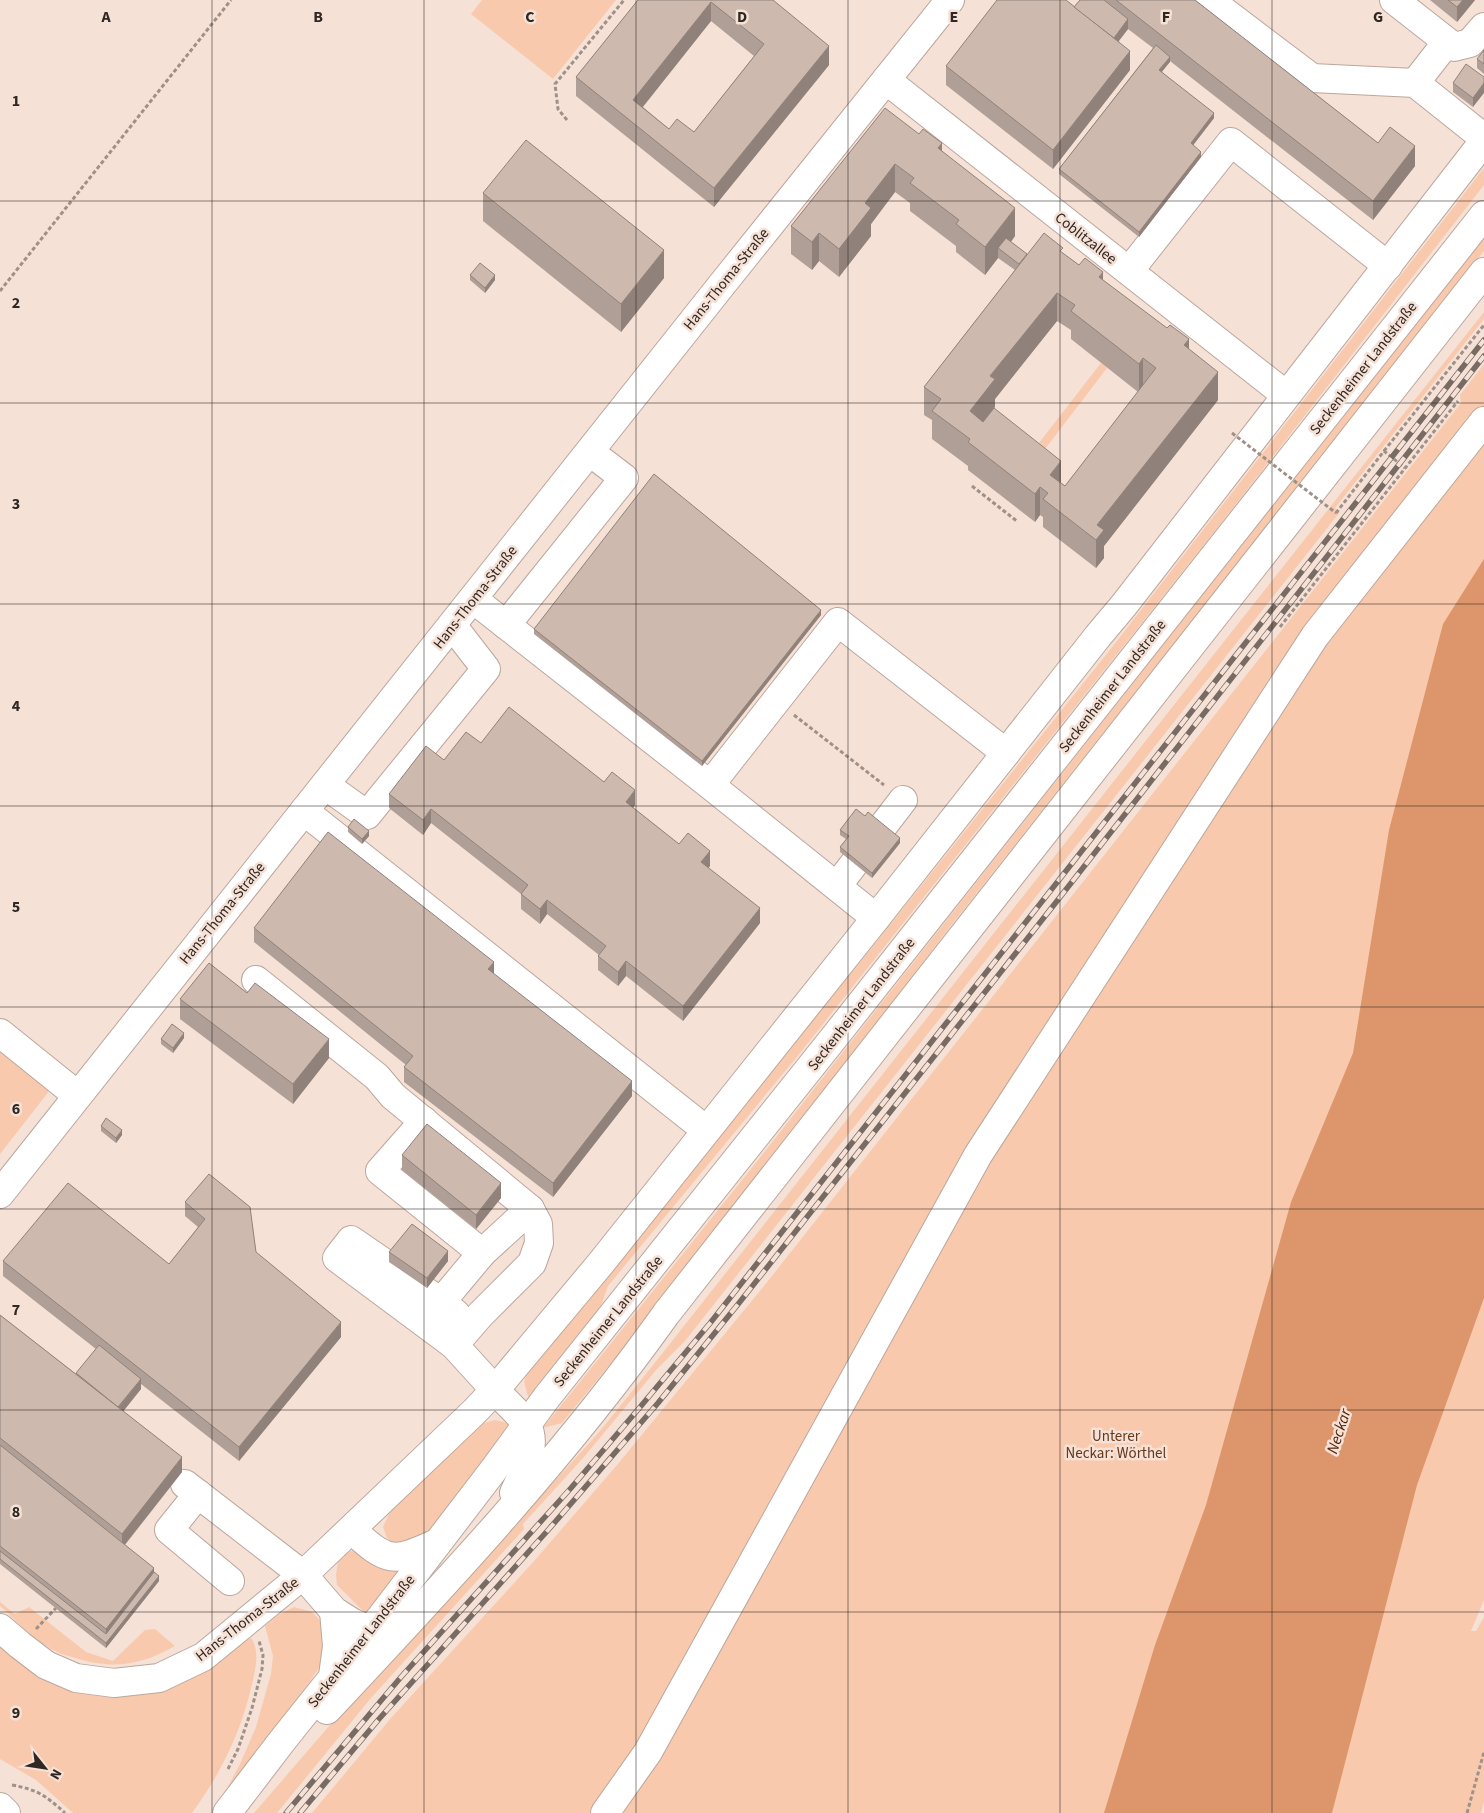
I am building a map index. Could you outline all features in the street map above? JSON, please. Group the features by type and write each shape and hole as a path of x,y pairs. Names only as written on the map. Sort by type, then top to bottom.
{"main road":[{"name":"Hans-Thoma-Straße","path":"0,1194 950,0"},
{"path":"303,1575 352,1530 495,1390 601,1263 706,1130 870,912 954,819 1006,754 1388,266 1484,139 1415,83 1312,78 1209,0"},
{"path":"1394,0 1454,47 1470,43 1484,27"},
{"path":"1415,83 1447,42"},
{"name":"Coblitzallee","path":"886,80 1286,395"},
{"path":"1129,271 1231,142 1388,266"},
{"name":"Seckenheimer Landstraße","path":"234,1804 291,1748 381,1635 437,1543 527,1424 1484,215"},
{"name":"Seckenheimer Landstraße","path":"234,1804 333,1676 381,1635 502,1519 579,1428 978,915 1484,272"},
{"path":"605,1813 648,1752 978,1155 1315,636 1484,421"},
{"path":"506,625 624,478 590,452"},
{"path":"473,599 870,912"},
{"path":"710,785 838,622 1006,754"},
{"path":"325,785 367,815 486,668 452,625"},
{"path":"837,886 903,800"},
{"path":"304,811 706,1130"},
{"path":"256,980 377,1077 393,1096 530,1209 538,1224 539,1243 532,1263 462,1336"},
{"path":"0,1033 77,1095"},
{"path":"424,1121 380,1172 482,1253"},
{"path":"441,1302 482,1253 530,1209"},
{"path":"462,1336 337,1258 350,1240 441,1302 462,1336 495,1390 527,1424 531,1438 527,1465 502,1519"},
{"path":"230,1581 169,1530 192,1489 303,1575 334,1611 353,1623 381,1635"},
{"path":"352,1530 371,1547 387,1556 398,1558 410,1556 437,1543"},
{"name":"Hans-Thoma-Straße","path":"0,1628 20,1646 46,1664 76,1678 114,1684 159,1678 202,1657 303,1575"},
{"path":"333,1676 337,1646 334,1611"},
{"path":"4,1796 6,1813"}],"path":[{"path":"0,291 231,0"},
{"path":"567,120 558,109 555,84 624,0"},
{"path":"1232,433 1336,513 1484,325"},
{"path":"1280,627 1458,401"},
{"path":"1384,451 1405,468"},
{"path":"972,486 1018,522"},
{"path":"777,701 903,800"},
{"path":"227,1770 238,1749 252,1708 262,1669 263,1655 258,1637 247,1622"},
{"path":"1467,1813 1484,1752"},
{"path":"4,1796 34,1789 52,1801 65,1813"}],"green space":[{"path":"482,0 616,0 553,79 471,14"},
{"path":"1484,168 1484,185 1218,527 800,1053 608,1286 599,1311 529,1400 524,1382 528,1370 861,961 1113,646"},
{"path":"1484,237 1484,251 949,928 642,1325 562,1423 543,1428 747,1174"},
{"path":"1484,312 1484,319 1335,508 1340,512 685,1341 657,1369 584,1457 523,1524 524,1529 371,1698 277,1813 254,1813 336,1718 600,1431"},
{"path":"1101,363 1107,368 1032,466 1025,461"},
{"name":"Unterer Neckar: Wörthel","path":"1484,364 1484,1600 1471,1631 1476,1631 1484,1617 1484,1801 1481,1813 312,1813 391,1718 535,1560 617,1465 764,1286 1461,403 1460,395"},
{"path":"0,1043 53,1086 0,1154"},
{"path":"495,1420 511,1424 511,1430 426,1535 398,1548 387,1538 383,1527 390,1512 481,1424"},
{"path":"355,1550 414,1564 372,1620 337,1585 338,1563 345,1553"},
{"path":"0,1602 15,1614 29,1607 86,1652 113,1661 145,1630 155,1629 175,1646 151,1658 127,1664 89,1662 49,1648 0,1606"},
{"path":"294,1607 312,1612 323,1623 328,1644 319,1668 223,1796 240,1764 256,1727 271,1674 273,1656 265,1626 278,1615"},
{"path":"248,1638 252,1639 256,1649 256,1659 253,1680 243,1716 222,1766 192,1813 73,1813 36,1780 0,1759 0,1641 83,1689"}],"water":[{"name":"Neckar","path":"1484,559 1484,1298 1417,1485 1332,1813 1104,1813 1155,1645 1206,1505 1291,1202 1353,1053 1389,830 1443,624"}],"building":[{"path":"638,0 773,0 829,46 714,188 576,77","holes":["711,2 764,44 694,132 677,119 669,129 633,100"]},
{"path":"997,0 1066,0 1130,51 1053,150 946,66"},
{"path":"1080,0 1104,0 1128,19 1114,38 1074,7"},
{"path":"1116,0 1195,0 1378,143 1390,127 1415,146 1373,201"},
{"path":"1448,0 1463,0 1457,7"},
{"path":"1156,45 1170,57 1159,70 1214,113 1191,143 1201,152 1139,232 1059,169"},
{"path":"1484,50 1484,64 1477,59"},
{"path":"1466,64 1484,77 1484,83 1473,98 1453,83"},
{"path":"885,108 919,134 923,129 942,143 938,148 1015,208 985,247 956,224 959,220 910,183 914,178 895,164 865,203 871,208 839,249 819,233 812,242 791,226"},
{"path":"526,140 664,250 621,304 483,193"},
{"path":"1044,233 1063,248 1060,251 1079,265 1085,258 1103,272 1099,277 1167,328 1170,325 1189,339 1184,345 1218,372 1097,525 1104,530 1096,540 1043,499 1048,493 1040,487 1035,494 968,442 970,439 932,411 941,399 924,387","holes":["1057,293 1075,305 1071,311 1139,364 1143,358 1156,368 1065,486 1050,475 1061,461 994,408 983,422 970,411 995,379 990,376"]},
{"path":"1006,238 1027,254 1019,264 998,248"},
{"path":"480,263 495,275 485,288 470,275"},
{"path":"654,474 821,610 702,761 534,629"},
{"path":"509,707 604,782 612,772 635,790 626,802 679,844 688,833 710,851 701,862 760,908 683,1006 626,961 618,972 598,956 606,946 547,900 540,909 521,894 528,885 431,809 423,820 389,794 426,746 444,760 466,732 481,743"},
{"path":"856,809 865,816 868,812 900,838 872,873 840,847 849,836 840,830"},
{"path":"354,819 369,831 362,839 348,827"},
{"path":"328,832 494,962 488,969 632,1081 553,1183 404,1067 413,1056 254,928"},
{"path":"209,963 247,993 255,983 329,1039 293,1084 180,999"},
{"path":"172,1024 184,1033 173,1048 161,1039"},
{"path":"106,1118 122,1130 116,1138 101,1126"},
{"path":"427,1124 501,1183 476,1215 402,1155"},
{"path":"209,1174 250,1207 256,1252 341,1322 239,1447 3,1261 68,1183 169,1264 205,1219 185,1202"},
{"path":"412,1224 448,1251 427,1278 389,1252"},
{"path":"0,1315 182,1457 122,1534 0,1438"},
{"path":"99,1345 141,1379 118,1407 76,1373"},
{"path":"0,1445 154,1568 106,1629 0,1546"},
{"path":"0,1551 106,1634 154,1572 159,1576 106,1643 0,1559"}],"railway":[{"path":"286,1813 401,1677 571,1488 711,1322 1484,340"},
{"path":"300,1813 379,1719 549,1529 658,1403 1057,901 1484,356"}]}
